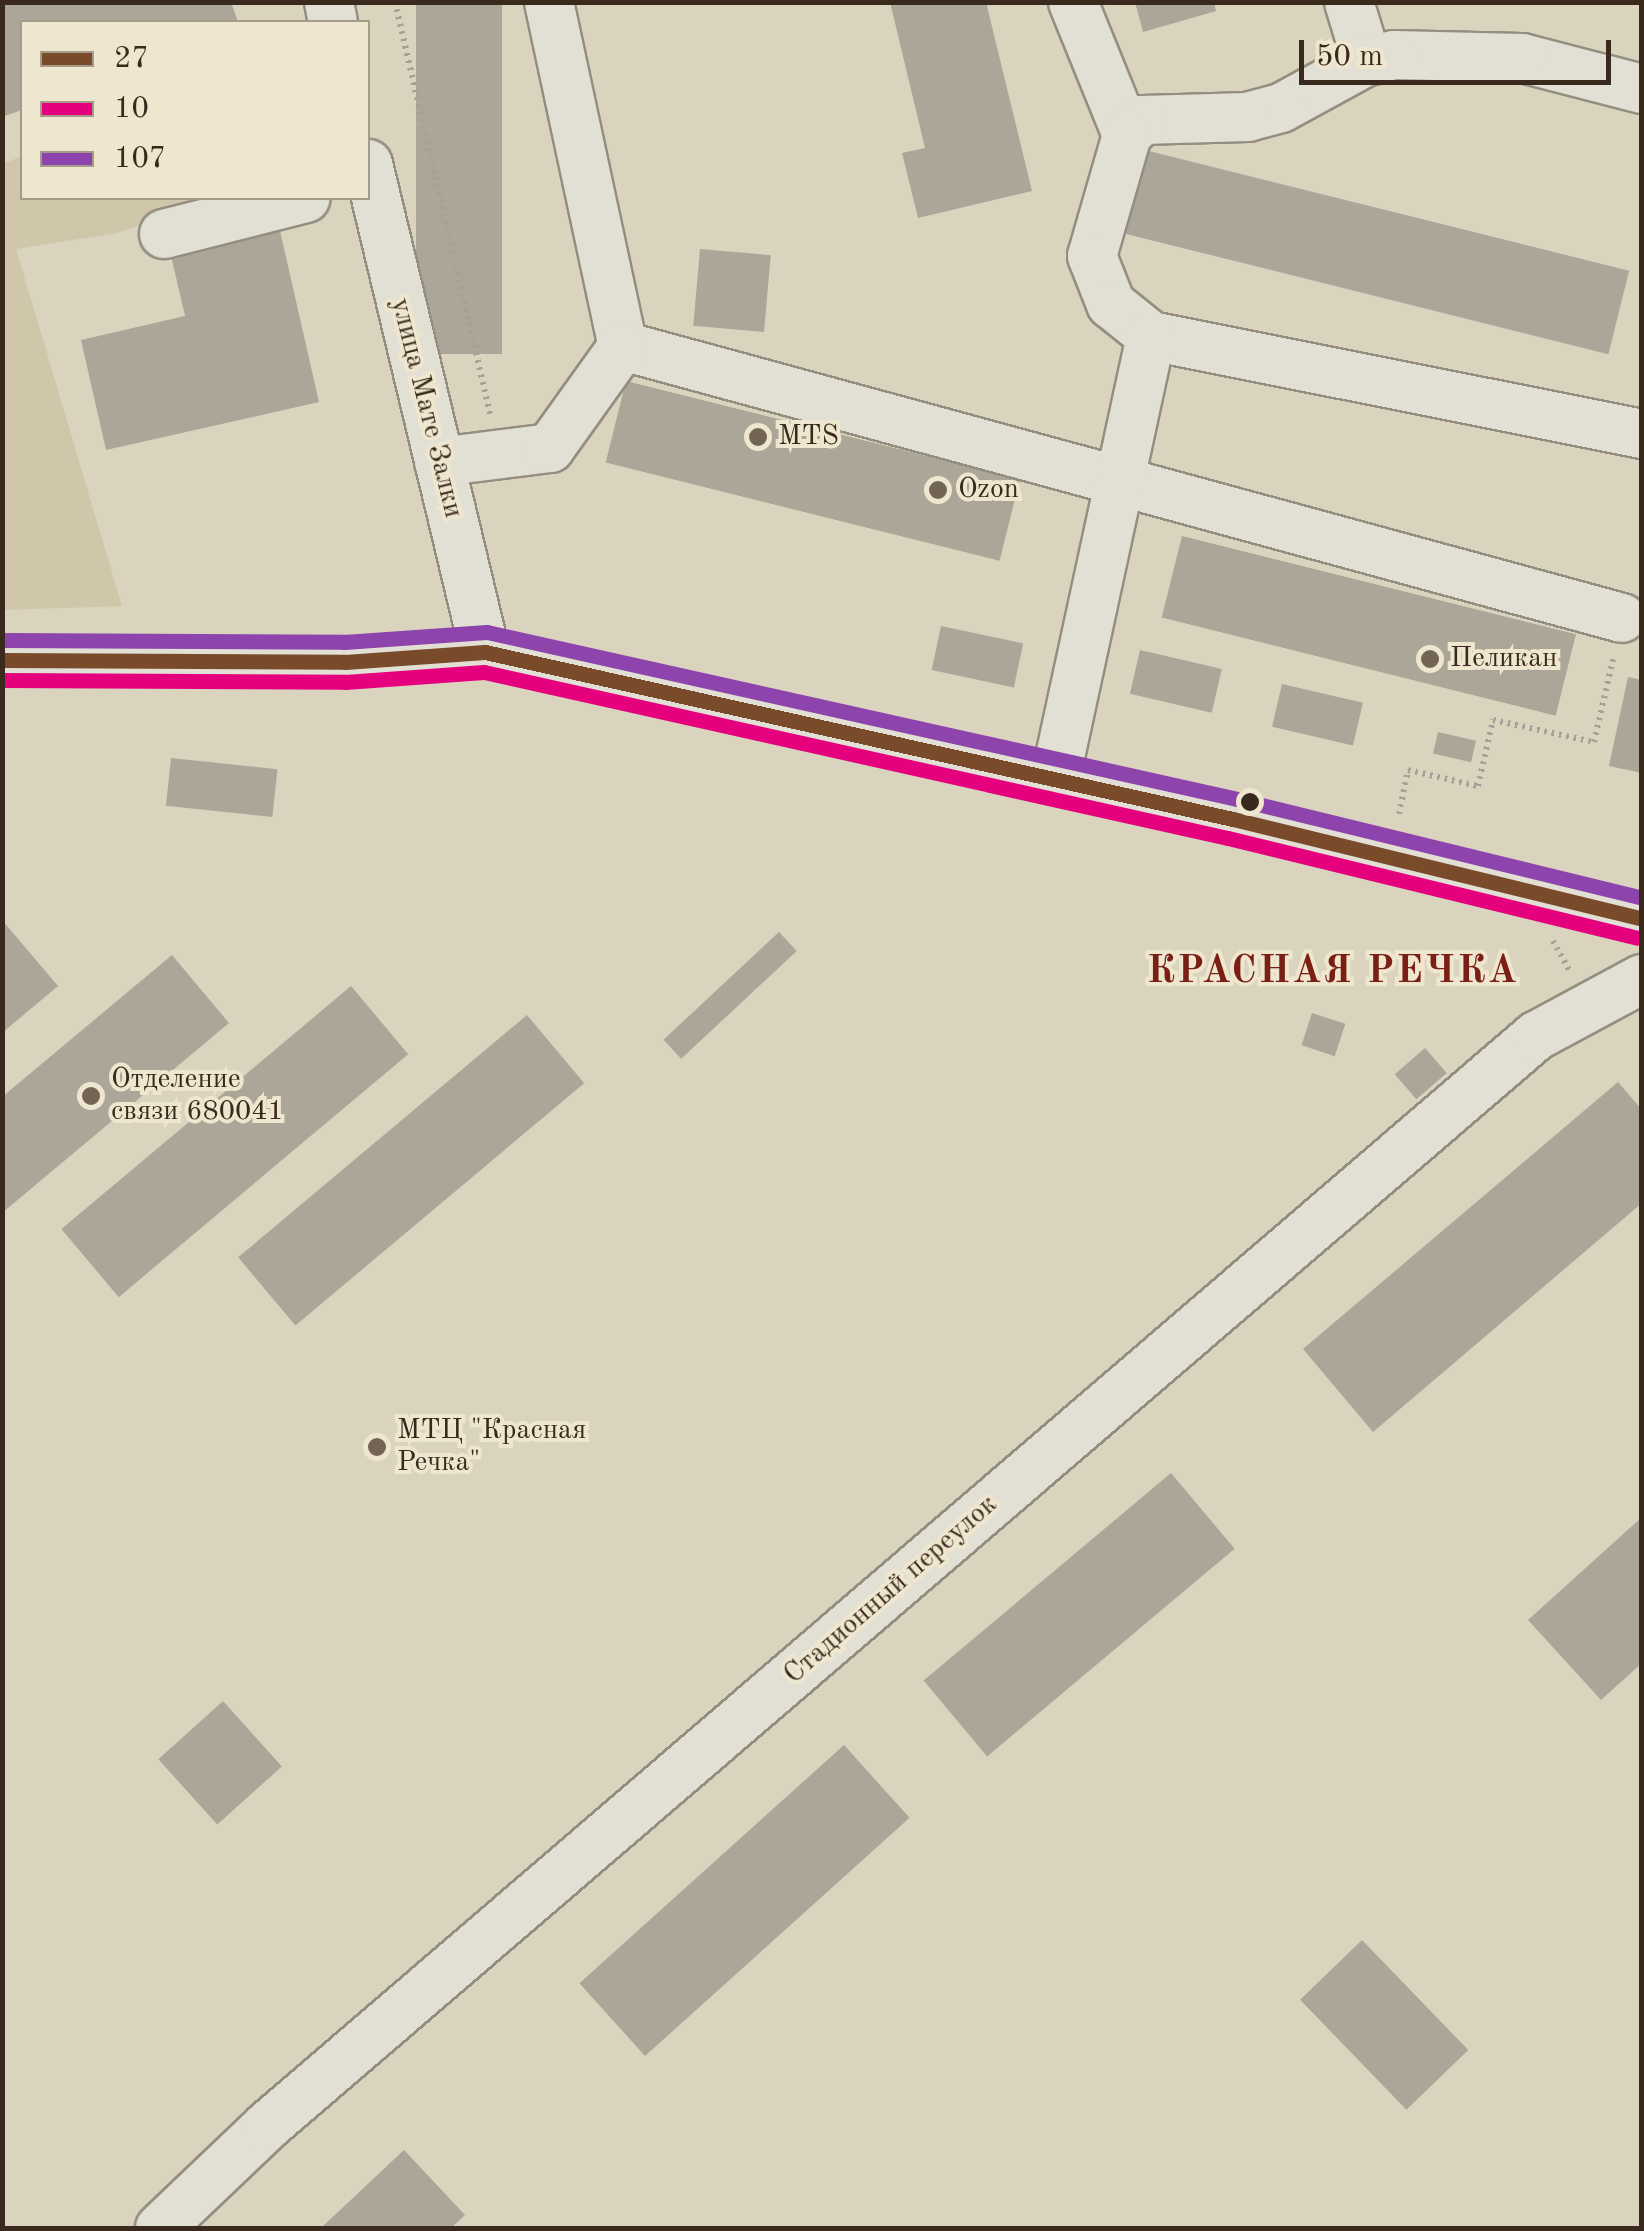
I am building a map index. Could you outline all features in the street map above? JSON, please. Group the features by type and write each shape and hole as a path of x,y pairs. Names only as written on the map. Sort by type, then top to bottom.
{"street":[{"path":"439,462 550,448 623,346 549,2"},
{"path":"1073,2 1126,134"},
{"path":"1349,2 1367,62"},
{"path":"1642,89 1522,58 1394,55 1367,62 1281,108 1248,116 1165,116 1142,120 1126,134 1092,256 1111,304 1151,336 1642,434"},
{"name":"улица Мате Залки","path":"370,180 485,652"},
{"path":"164,234 298,200"},
{"path":"1056,780 1151,336"},
{"path":"623,346 1622,618"},
{"path":"2,660 345,662 485,652 1056,780 1642,919"},
{"name":"Стадионный переулок","path":"160,2228 268,2126 1520,1049 1594,1002 1642,980"}],"path":[{"path":"395,2 499,455"},
{"path":"1389,857 1408,770 1478,786 1493,720 1594,742 1622,618"},
{"path":"1547,931 1594,1002"}],"shaded area":[{"path":"20,157 20,200 212,200 117,233 16,249 122,606 3,610 3,164"}],"building":[{"path":"2,2 231,2 237,20 20,20 20,111 2,117"},
{"path":"416,2 502,2 502,354 416,354"},
{"path":"890,2 986,2 1032,191 918,218 902,153 925,148"},
{"path":"1135,2 1214,2 1216,11 1143,32"},
{"path":"1145,150 1629,271 1608,354 1124,233"},
{"path":"278,222 319,402 106,450 81,340 185,316 169,247"},
{"path":"700,249 771,255 764,332 693,326"},
{"path":"626,381 1020,479 1000,561 606,463"},
{"path":"1182,536 1576,634 1556,716 1162,618"},
{"path":"941,626 1023,643 1014,687 932,670"},
{"path":"1140,650 1222,669 1212,713 1130,694"},
{"path":"1628,677 1642,680 1642,773 1609,766"},
{"path":"1282,684 1363,703 1353,746 1272,727"},
{"path":"1438,732 1476,741 1471,762 1433,753"},
{"path":"171,758 277,769 272,817 166,806"},
{"path":"2,920 58,986 2,1033"},
{"path":"779,932 797,951 681,1059 663,1040"},
{"path":"172,955 229,1023 2,1213 2,1097"},
{"path":"351,986 408,1054 119,1297 61,1229"},
{"path":"1312,1013 1345,1024 1335,1056 1301,1045"},
{"path":"527,1015 584,1083 295,1326 238,1257"},
{"path":"1425,1048 1447,1073 1416,1099 1395,1074"},
{"path":"1618,1082 1642,1110 1642,1203 1373,1432 1303,1349"},
{"path":"1171,1473 1235,1549 987,1756 924,1681"},
{"path":"1642,1517 1642,1663 1601,1700 1528,1620"},
{"path":"223,1701 282,1766 217,1825 158,1759"},
{"path":"844,1745 910,1818 645,2056 579,1983"},
{"path":"1362,1940 1468,2050 1406,2110 1300,2000"},
{"path":"404,2150 465,2215 451,2228 321,2228"}],"transit line":[{"name":"107","path":"2,640 344,642 487,632 1237,799 1642,898"},
{"name":"27","path":"2,660 345,662 485,652 1233,819 1642,919"},
{"name":"10","path":"2,680 345,682 484,672 1228,838 1637,938"}],"place":[{"name":"MTS","path":"758,437"},
{"name":"Ozon","path":"938,490"},
{"name":"Пеликан","path":"1430,659"},
{"name":"Отделение связи 680041","path":"91,1096"},
{"name":"МТЦ \"Красная Речка\"","path":"377,1447"}],"district":[{"name":"КРАСНАЯ РЕЧКА","path":"1333,973"}]}
